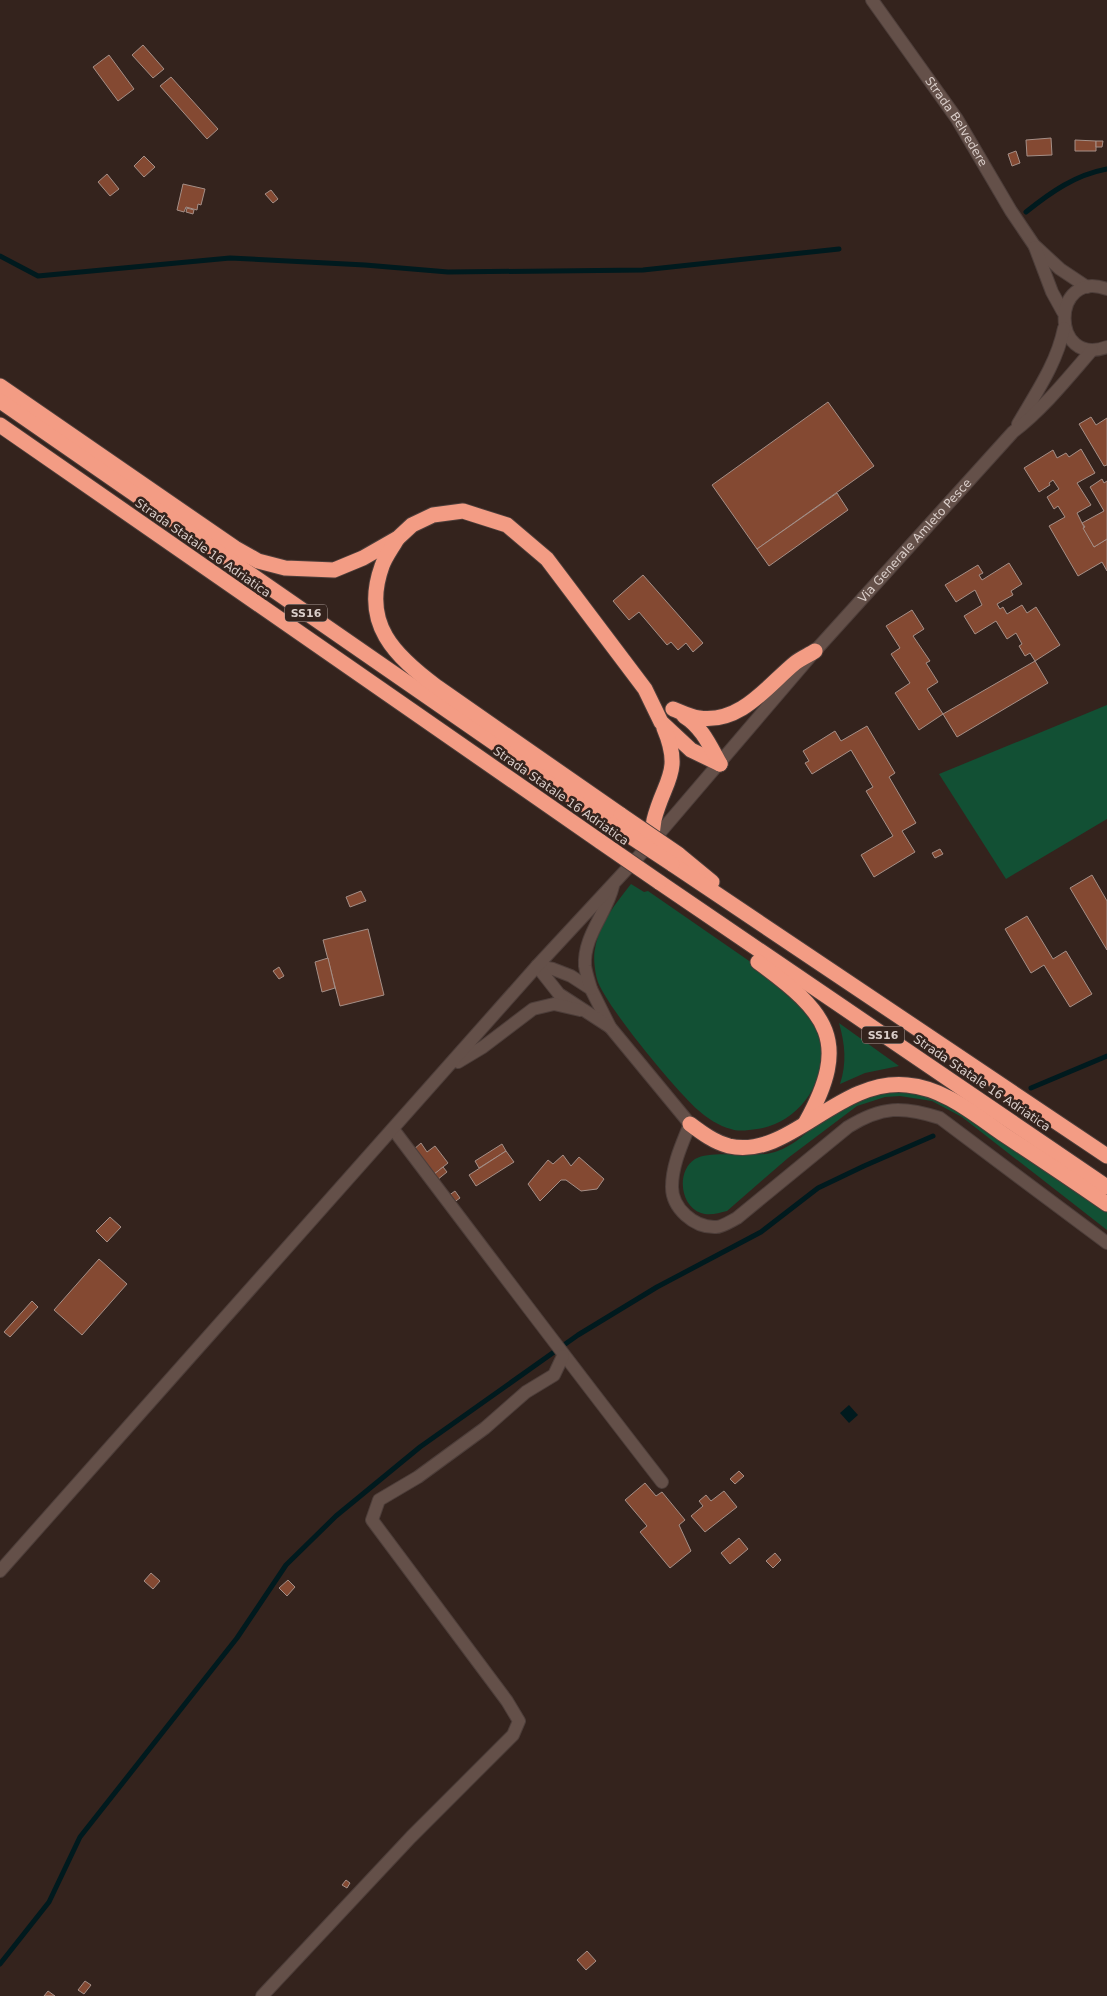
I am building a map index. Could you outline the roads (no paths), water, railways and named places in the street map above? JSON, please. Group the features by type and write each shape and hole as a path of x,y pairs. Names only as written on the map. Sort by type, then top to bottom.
{"highway":[{"path":"0,386 235,548 258,561 284,568 334,570 363,558 398,538 412,525 433,515 463,511 507,525 547,559 645,689 661,722 671,745 672,773 655,819 651,843"},
{"name":"Strada Statale 16 Adriatica","path":"0,401 675,859 750,917 1107,1156"},
{"name":"Strada Statale 16 Adriatica","path":"0,425 521,786 596,846 1107,1187"},
{"path":"398,538 382,565 376,606 383,635 394,652 416,672 617,820"},
{"path":"673,710 700,718 726,715 743,708 759,697 796,662 816,651"},
{"path":"645,689 673,710 694,722 704,735 720,764"},
{"path":"661,722 691,750 720,764"},
{"path":"655,885 794,988 810,1004 824,1028 829,1048 829,1069 822,1094 804,1126"},
{"path":"690,1124 707,1136 730,1146 761,1146 804,1126 856,1093 890,1085 928,1089 978,1116 1107,1204"}],"street":[{"name":"Strada Belvedere","path":"872,0 957,119 1011,211 1034,245"},
{"path":"1034,245 1060,269 1087,287 1107,289"},
{"path":"1013,432 1042,383 1061,342 1064,328 1063,312 1052,292 1034,245"},
{"path":"1063,312 1068,301 1076,292 1087,287"},
{"path":"1064,328 1075,343 1103,349"},
{"path":"1013,432 1031,418 1103,349"},
{"name":"Via Generale Amleto Pesce","path":"0,1571 537,966 651,843 816,651 1013,432"},
{"path":"613,883 610,899 586,947 585,966 591,989 610,1027 690,1124 674,1172 672,1188 677,1206 692,1220 716,1227 737,1218 848,1127 867,1116 891,1109 916,1110 940,1118 1107,1243"},
{"path":"537,966 553,968 571,976 591,989"},
{"path":"537,966 560,994 580,1010 610,1027"},
{"path":"447,1068 483,1047 533,1009 554,1004 580,1010"},
{"path":"393,1129 535,1314 563,1356 662,1482"},
{"path":"262,1996 411,1837 513,1734 518,1721 507,1701 372,1520 380,1500 418,1477 484,1428 526,1392 554,1375 563,1356"}],"water":[{"path":"849,1405 858,1415 849,1423 840,1413"}],"waterway":[{"path":"1026,212 1064,185 1084,175 1107,169"},
{"path":"0,256 38,276 230,258 365,265 448,272 643,270 839,249"},
{"path":"1031,1088 1107,1056"},
{"path":"0,1964 49,1902 80,1837 237,1638 286,1565 336,1516 420,1447 578,1335 657,1287 761,1232 818,1188 933,1136"}]}
